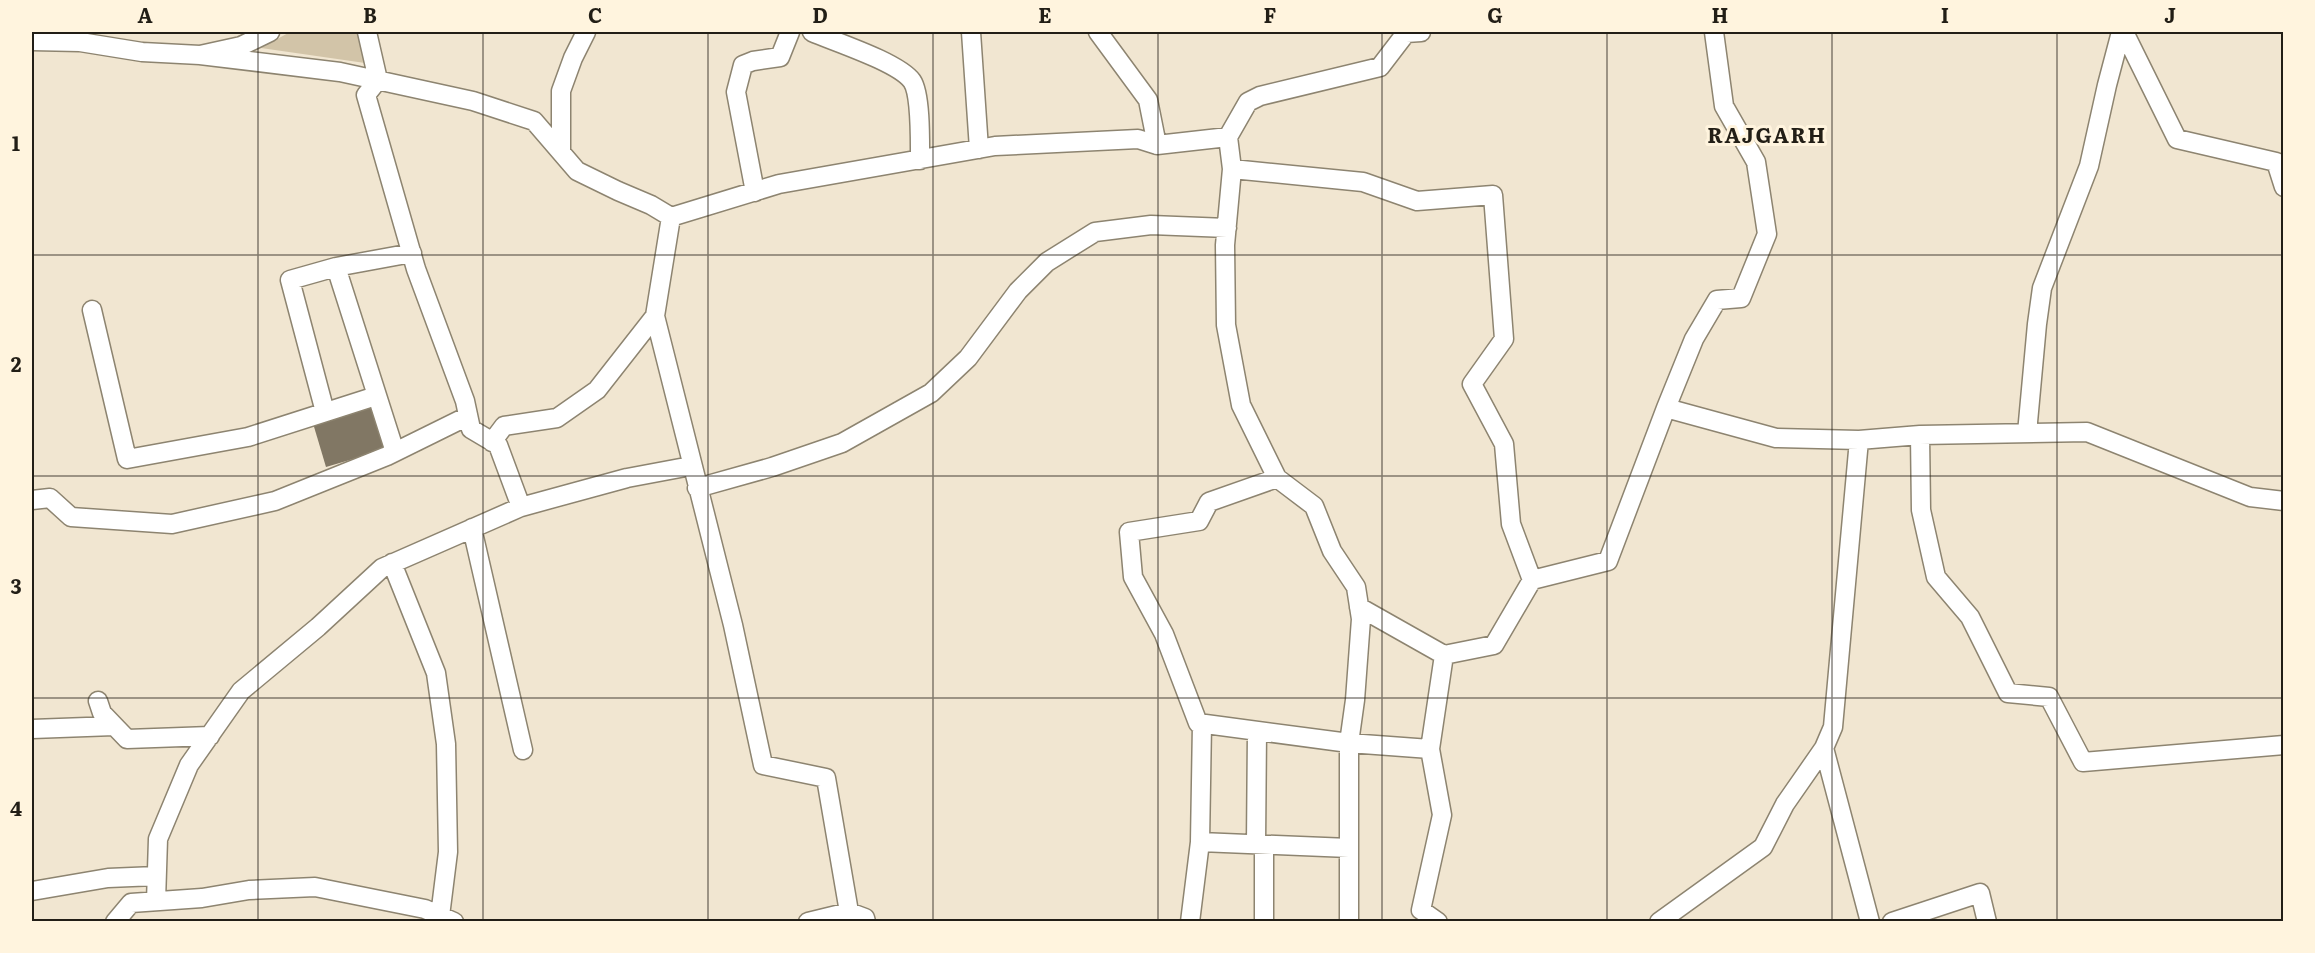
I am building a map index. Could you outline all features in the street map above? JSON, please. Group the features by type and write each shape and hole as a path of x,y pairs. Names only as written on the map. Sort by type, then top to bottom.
{"street":[{"path":"200,55 241,46 270,32"},
{"path":"367,32 378,80"},
{"path":"561,152 561,91 573,58 586,32"},
{"path":"755,192 736,92 743,65 780,57 790,32"},
{"path":"812,32 894,67 912,82 917,100 920,160"},
{"path":"971,32 979,149"},
{"path":"1098,32 1148,100 1156,145"},
{"path":"1349,921 1348,743 1355,700 1361,619 1356,587 1332,551 1314,506 1277,478 1241,405 1226,325 1227,228 1232,169 1228,137 1248,102 1260,96 1380,66 1411,32"},
{"path":"1359,607 1444,655 1494,645 1532,580 1608,561 1694,339 1718,300 1741,298 1767,234 1756,162 1724,106 1714,32"},
{"path":"2123,32 2178,139 2276,162 2283,187"},
{"path":"2027,433 2042,288 2089,166 2107,85 2123,32"},
{"path":"43,38 142,52 200,55 340,72 473,101 534,121 577,171 618,192 651,205 671,217 779,184 995,146 1138,139 1156,145 1228,137"},
{"path":"378,80 366,95 412,253 465,400 471,429 498,445 521,507"},
{"path":"1232,169 1363,182 1417,201 1493,195 1504,339 1472,384 1504,444 1510,524 1532,580"},
{"path":"671,217 655,316 691,466 733,625 763,765 826,778 849,912"},
{"path":"697,488 772,468 842,443 931,393 968,358 1018,291 1032,276 1047,262 1095,232 1151,225 1227,228"},
{"path":"325,412 290,280 336,267 412,253"},
{"path":"336,267 395,452"},
{"path":"92,310 127,459 248,437 376,396"},
{"path":"492,442 504,426 556,418 597,390 655,316"},
{"path":"1666,408 1776,438 1859,440 1920,435 2087,432 2250,497 2283,501"},
{"path":"32,501 50,498 71,517 172,524 275,501 395,452 468,416"},
{"path":"1920,435 1921,510 1936,577 1970,617 2008,693 2049,697 2083,762 2283,745"},
{"path":"1659,921 1763,847 1785,804 1824,748 1833,728 1859,440"},
{"path":"156,901 158,839 189,765 241,691 318,627 382,568 521,507 627,478 691,466"},
{"path":"1277,478 1209,502 1199,522 1129,532 1133,577 1164,634 1198,723 1348,743 1430,749"},
{"path":"472,528 524,750"},
{"path":"116,921 131,903 202,898 249,890 315,888 424,909 447,919 446,744 438,685 436,673 392,563"},
{"path":"1438,921 1421,910 1442,815 1430,749 1444,655"},
{"path":"98,701 102,713 128,739 210,736"},
{"path":"1190,921 1200,842 1202,724"},
{"path":"32,729 114,726"},
{"path":"1257,731 1264,921"},
{"path":"1824,748 1870,921"},
{"path":"1200,842 1349,848"},
{"path":"32,891 108,878 156,876"},
{"path":"1892,921 1980,893 1987,921"},
{"path":"808,921 849,912 865,918 866,921"}],"shaded area":[{"path":"290,32 361,32 365,63 261,48"}],"building":[{"path":"373,402 387,449 326,467 312,420"}],"district":[{"name":"RAJGARH","path":"1767,136"}]}
